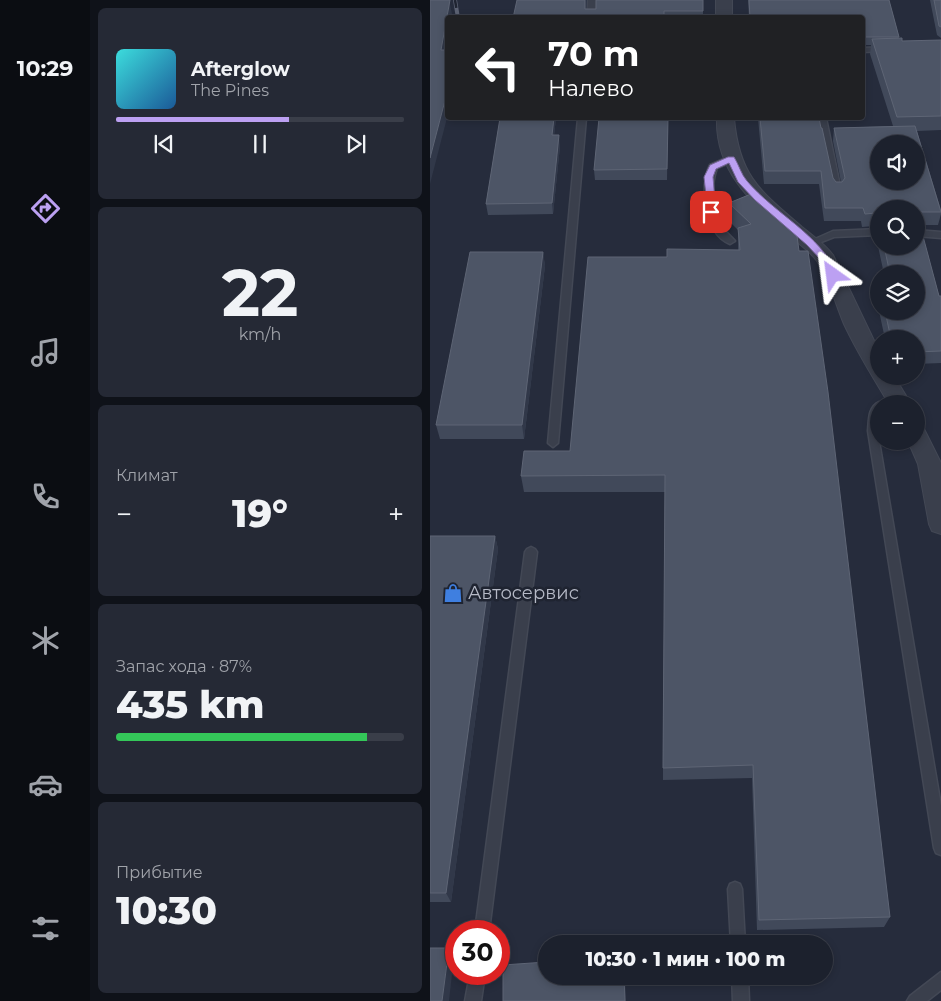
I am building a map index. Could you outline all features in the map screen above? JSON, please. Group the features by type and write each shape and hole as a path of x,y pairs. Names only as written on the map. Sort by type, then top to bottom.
{"street":[{"path":"724,0 724,15"},
{"path":"725,120 725,138 731,159 741,180 826,260 870,356"},
{"path":"923,450 930,464 941,524"}],"lane":[{"path":"591,15 592,0"},
{"path":"865,50 891,49"},
{"path":"553,443 582,120"},
{"path":"822,120 837,191"},
{"path":"730,241 714,223 711,212 708,177 713,167 731,159"},
{"path":"810,243 833,234 870,232"},
{"path":"925,233 941,234"},
{"path":"876,450 941,848"},
{"path":"483,920 531,552"},
{"path":"736,889 738,935"},
{"path":"915,1001 941,980"},
{"path":"473,1001 475,985"},
{"path":"740,985 741,1001"}],"building":[{"path":"430,0 450,0 447,15 445,15 441,50 445,50 445,100 430,158"},
{"path":"517,0 585,0 585,9 596,9 596,0 703,0 703,11 664,11 664,15 514,15"},
{"path":"749,0 889,0 899,37 865,37 865,15 750,15"},
{"path":"934,0 941,0 941,27 939,26"},
{"path":"902,38 902,41 941,40 941,116 897,117 872,39"},
{"path":"500,120 554,120 552,135 559,135 552,203 486,204"},
{"path":"599,120 668,120 667,169 594,170"},
{"path":"760,120 819,120 833,178 836,182 842,182 845,178 834,128 915,126 918,135 870,135 870,190 925,190 925,159 941,212 925,212 925,200 870,200 870,214 865,214 863,208 825,208 821,171 765,171"},
{"path":"751,194 797,236 799,251 808,251 828,392 890,917 759,920 753,765 663,768 665,475 521,476 524,451 570,451 588,257 667,257 667,249 740,250 738,228 751,224 729,203"},
{"path":"925,244 939,296 941,296 941,351 925,352 925,330 889,330 887,320 925,320 925,265 888,265 886,255 925,255"},
{"path":"470,252 543,252 522,425 436,425"},
{"path":"430,536 495,536 446,893 430,893"},
{"path":"430,948 445,948 445,978 442,1001 430,1001"},
{"path":"538,963 538,985 624,985 625,1001 503,1001 503,985 510,985 510,965"}],"railway":[{"path":"455,0 458,15"}],"place":[{"name":"Автосервис","path":"453,593"}],"route":[{"path":"711,212 708,177 713,167 731,159 741,180 758,198 810,243 826,260 833,275"}]}
